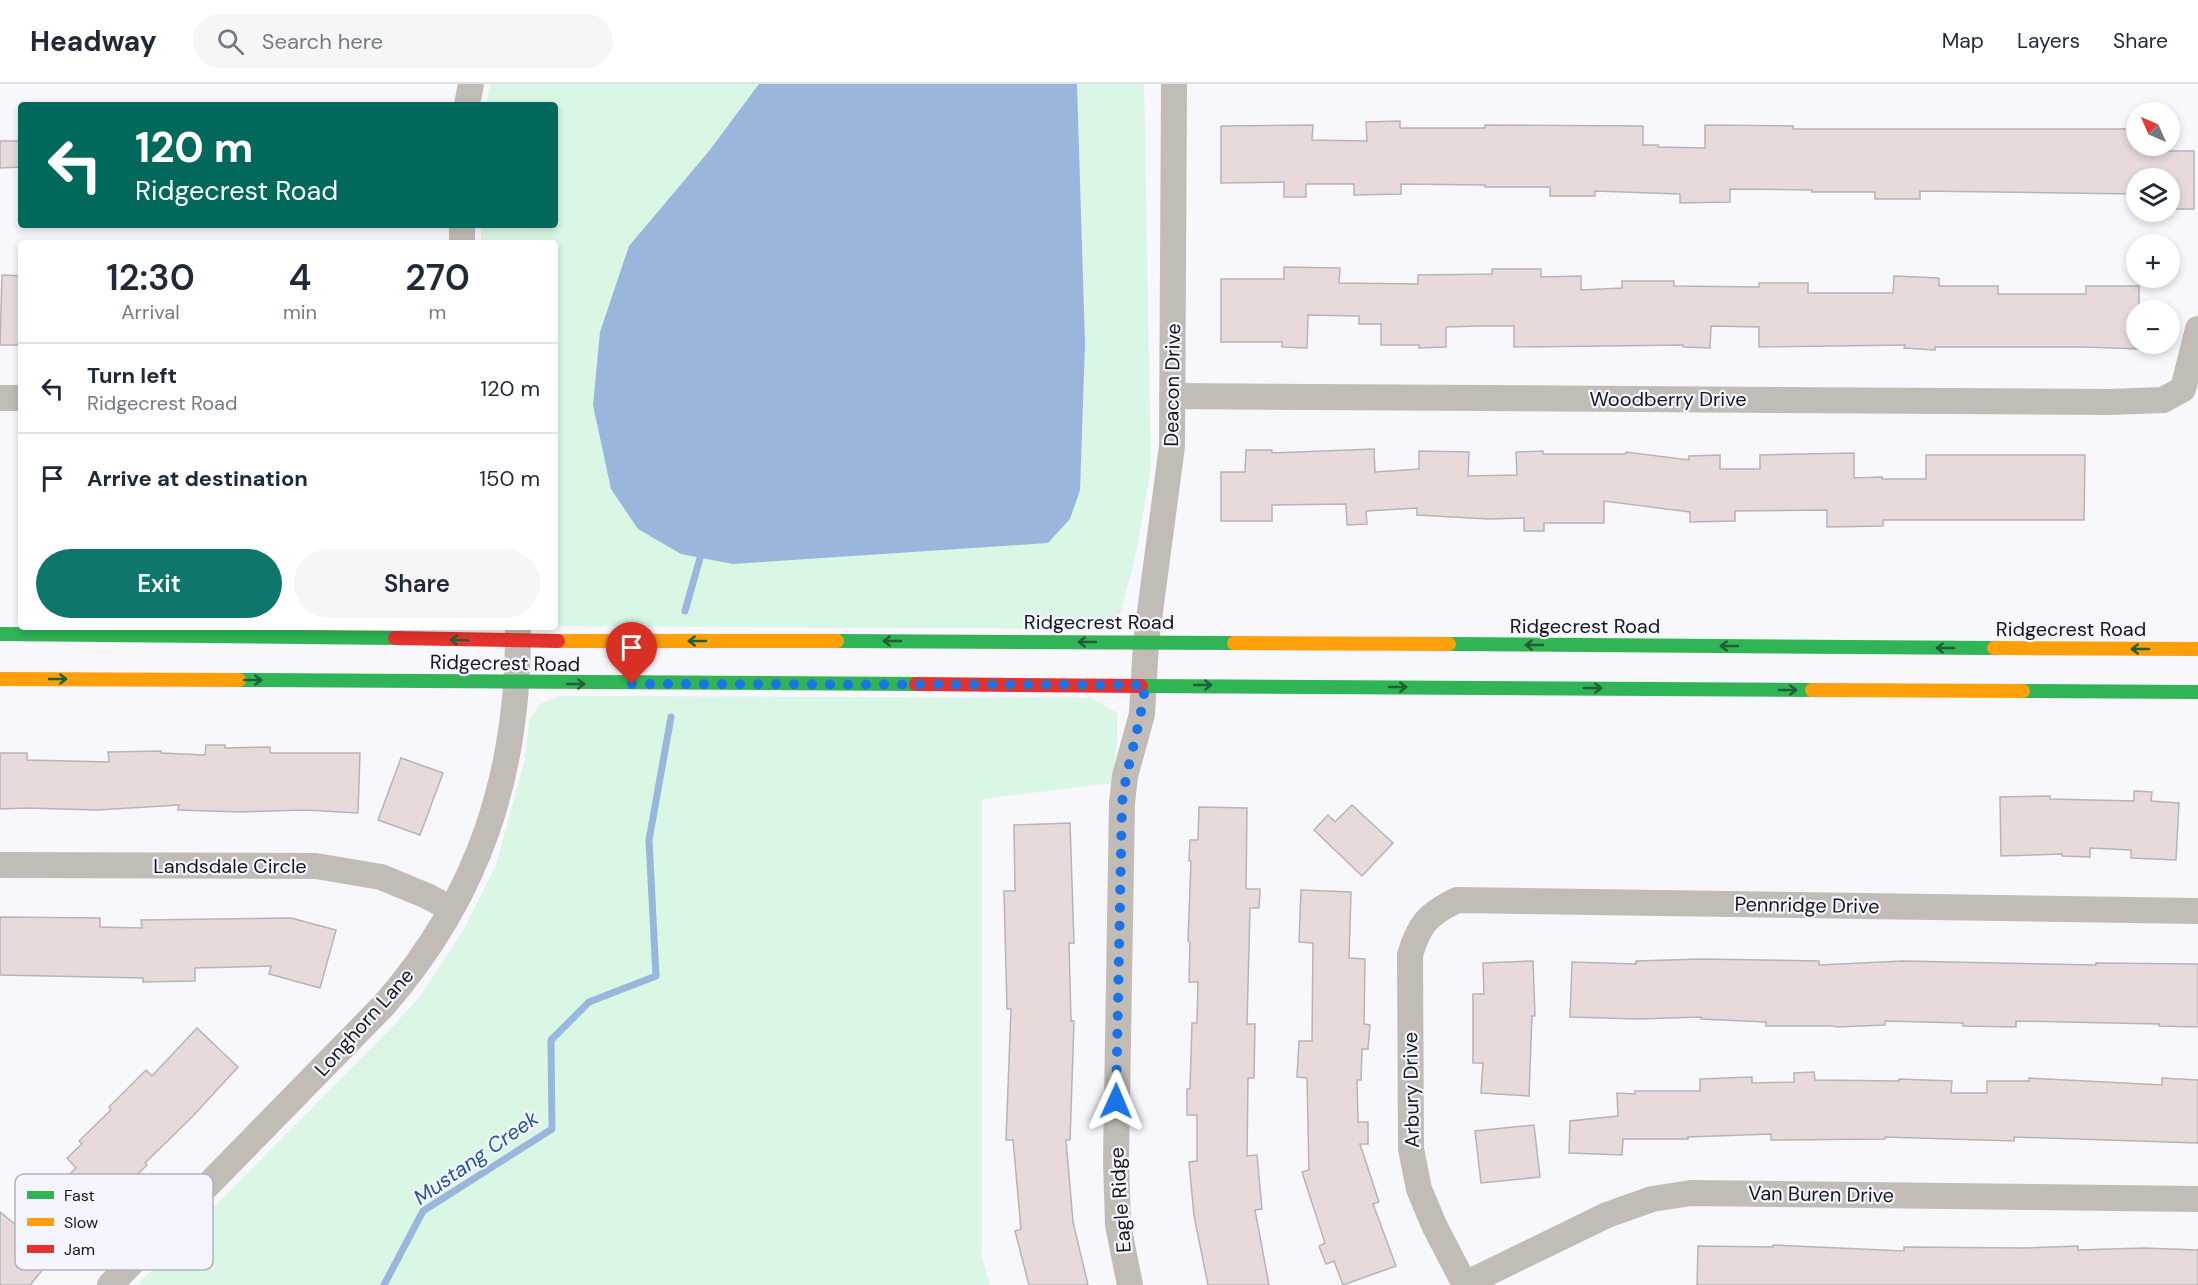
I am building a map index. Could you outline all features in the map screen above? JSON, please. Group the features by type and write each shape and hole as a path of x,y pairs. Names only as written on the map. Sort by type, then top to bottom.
{"main road":[{"name":"Ridgecrest Road","path":"0,634 308,636 518,634 1146,642 2198,650"},
{"name":"Ridgecrest Road","path":"0,679 397,681 517,684 1145,685 2198,692"}],"street":[{"path":"468,102 471,84"},
{"name":"Deacon Drive","path":"1145,685 1146,642 1172,446 1174,84"},
{"name":"Woodberry Drive","path":"1172,396 2098,402 2163,400 2183,390 2198,329"},
{"path":"0,398 18,398"},
{"name":"Longhorn Lane","path":"213,1180 384,1005 422,957 451,909 483,841 501,787 507,761 517,684 518,634"},
{"name":"Eagle Ridge","path":"1130,1285 1118,1225 1116,1160 1121,814 1125,776 1142,714 1145,685"},
{"name":"Landsdale Circle","path":"0,865 316,866 381,877 427,896 451,909"},
{"name":"Pennridge Drive","path":"1422,923 1437,910 1457,900 2198,911"},
{"name":"Arbury Drive","path":"1422,923 1410,955 1411,1149 1419,1189 1464,1285"},
{"name":"Van Buren Drive","path":"1464,1285 1615,1212 1652,1199 1692,1193 2198,1199"},
{"name":"Longhorn Lane","path":"110,1285 125,1270"}],"green space":[{"path":"490,84 1144,84 1151,469 1134,563 1119,618 1107,629 558,626 558,240 481,240 481,228 558,228 558,102 487,102"},
{"path":"560,696 1091,698 1117,713 1113,783 982,799 982,1258 990,1285 137,1285 152,1270 213,1270 213,1208 421,995 464,929 496,865 525,759 529,721 540,704"}],"water":[{"path":"759,84 1077,84 1085,344 1080,490 1070,519 1048,543 733,564 681,554 638,529 611,489 593,405 600,332 629,246 709,151"}],"building":[{"path":"1400,121 1400,128 1485,128 1485,125 1643,126 1643,145 1705,148 1705,125 1793,126 1793,129 2126,129 2126,156 2180,156 2180,151 2194,151 2194,209 2180,209 2180,168 2126,168 2126,194 1920,191 1920,199 1875,199 1875,192 1730,189 1730,202 1680,203 1680,194 1595,191 1595,196 1550,196 1550,187 1485,187 1485,185 1401,184 1401,194 1354,195 1354,184 1306,184 1306,197 1284,197 1284,182 1221,183 1221,126 1313,125 1312,140 1367,141 1366,122"},
{"path":"0,141 18,141 18,167 0,168"},
{"path":"1284,267 1340,268 1339,283 1418,284 1418,275 1492,274 1492,269 1541,269 1541,277 1581,276 1581,290 1622,288 1622,281 1674,281 1674,286 1759,287 1759,283 1808,283 1808,293 1893,293 1894,276 1939,278 1939,286 1998,286 1998,294 2086,294 2086,286 2126,286 2126,288 2139,288 2139,300 2126,300 2126,349 1935,347 1935,350 1904,348 1905,345 1759,347 1759,327 1711,326 1710,348 1683,347 1683,345 1514,347 1514,326 1478,326 1446,327 1446,347 1419,348 1419,345 1381,345 1381,324 1359,324 1359,316 1308,315 1307,348 1282,347 1282,342 1221,342 1221,279 1284,279"},
{"path":"2,275 18,276 18,345 0,345"},
{"path":"1374,449 1375,472 1419,469 1419,451 1469,452 1468,476 1517,475 1516,452 1543,451 1543,454 1626,454 1626,452 1689,460 1689,456 1720,455 1720,469 1760,469 1760,455 1854,453 1854,478 1882,477 1882,479 1926,479 1926,455 2085,455 2084,520 1883,520 1883,526 1827,527 1827,510 1735,511 1735,521 1690,522 1690,512 1604,501 1604,523 1544,523 1544,531 1524,531 1524,518 1489,519 1417,515 1417,508 1366,511 1367,524 1347,525 1346,504 1272,505 1272,521 1221,521 1221,472 1245,472 1246,450 1272,450 1272,453"},
{"path":"206,745 225,745 225,748 270,747 270,753 360,753 358,813 305,810 241,812 178,810 179,805 97,810 0,809 0,753 27,753 27,760 109,762 108,752 161,751 161,753 205,755"},
{"path":"401,758 443,773 420,835 378,820"},
{"path":"2134,791 2152,792 2151,801 2179,803 2176,860 2131,858 2131,850 2090,848 2090,857 2062,856 2062,854 2001,856 2000,797 2050,796 2050,799 2134,801"},
{"path":"1352,805 1393,843 1362,876 1314,830 1328,815 1335,822"},
{"path":"1199,807 1247,808 1246,889 1260,889 1259,908 1250,908 1247,1024 1255,1024 1254,1078 1248,1078 1247,1156 1257,1155 1262,1209 1255,1210 1269,1285 1208,1285 1194,1216 1189,1162 1197,1161 1197,1115 1187,1115 1187,1089 1190,1089 1192,1023 1197,1023 1198,982 1189,982 1190,942 1188,941 1190,840 1198,840"},
{"path":"1070,823 1074,943 1069,943 1071,1021 1074,1021 1070,1140 1066,1140 1073,1222 1088,1285 1029,1285 1015,1231 1021,1229 1013,1140 1006,1140 1011,1009 1007,1009 1004,891 1015,891 1014,825"},
{"path":"1301,890 1351,892 1349,958 1365,959 1364,1024 1370,1025 1368,1049 1362,1049 1361,1080 1357,1080 1358,1122 1368,1122 1368,1144 1360,1144 1379,1202 1373,1204 1396,1266 1343,1285 1334,1261 1326,1264 1319,1246 1325,1243 1302,1172 1309,1170 1307,1078 1297,1077 1299,1041 1312,1041 1313,943 1299,942"},
{"path":"0,917 100,918 100,927 142,928 141,920 291,918 336,930 320,988 269,974 271,966 195,968 195,981 143,982 143,978 0,975"},
{"path":"1702,959 1819,961 1819,965 1903,961 2096,965 2096,963 2198,964 2198,1027 2016,1021 2016,1027 1885,1021 1885,1025 1766,1026 1766,1022 1701,1019 1701,1017 1638,1019 1570,1017 1572,962 1636,964 1636,961"},
{"path":"1533,961 1535,1016 1532,1016 1529,1096 1481,1093 1483,1063 1473,1063 1473,994 1484,994 1483,963"},
{"path":"197,1028 238,1067 145,1163 147,1165 138,1174 70,1174 76,1168 67,1158 82,1144 79,1141 111,1110 109,1107 146,1070 152,1076"},
{"path":"1814,1072 1815,1080 1952,1081 1951,1093 1987,1093 1987,1081 2029,1081 2029,1078 2162,1085 2162,1078 2198,1080 2198,1143 2014,1137 2014,1141 1885,1137 1885,1139 1771,1140 1771,1134 1688,1137 1688,1139 1623,1139 1622,1155 1569,1153 1570,1121 1618,1116 1617,1093 1700,1091 1700,1079 1752,1077 1752,1083 1794,1082 1794,1073"},
{"path":"1534,1125 1540,1177 1481,1183 1475,1131"},
{"path":"0,1212 15,1224 15,1270 42,1270 30,1285 0,1285"},
{"path":"1773,1245 1904,1251 1904,1247 2078,1246 2078,1250 2144,1248 2198,1250 2198,1285 1697,1285 1698,1246 1773,1247"}],"waterway":[{"name":"Mustang Creek","path":"685,611 700,558"},
{"name":"Mustang Creek","path":"384,1285 423,1211 552,1129 551,1040 589,1002 656,976 649,840 671,717"}],"traffic: fast":[{"path":"0,634 395,638"},
{"path":"837,641 1234,643"},
{"path":"1449,644 1994,648"},
{"path":"239,680 916,684"},
{"path":"1141,686 1812,690"},
{"path":"2023,691 2198,692"}],"traffic: slow":[{"path":"558,641 837,641"},
{"path":"1234,643 1449,644"},
{"path":"1994,648 2198,649"},
{"path":"0,679 239,680"},
{"path":"1812,690 2023,691"}],"traffic: jam":[{"path":"395,638 558,641"},
{"path":"916,684 1141,686"}],"route":[{"path":"632,684 1145,685 1142,714 1125,776 1122,803 1116,1101"}]}
